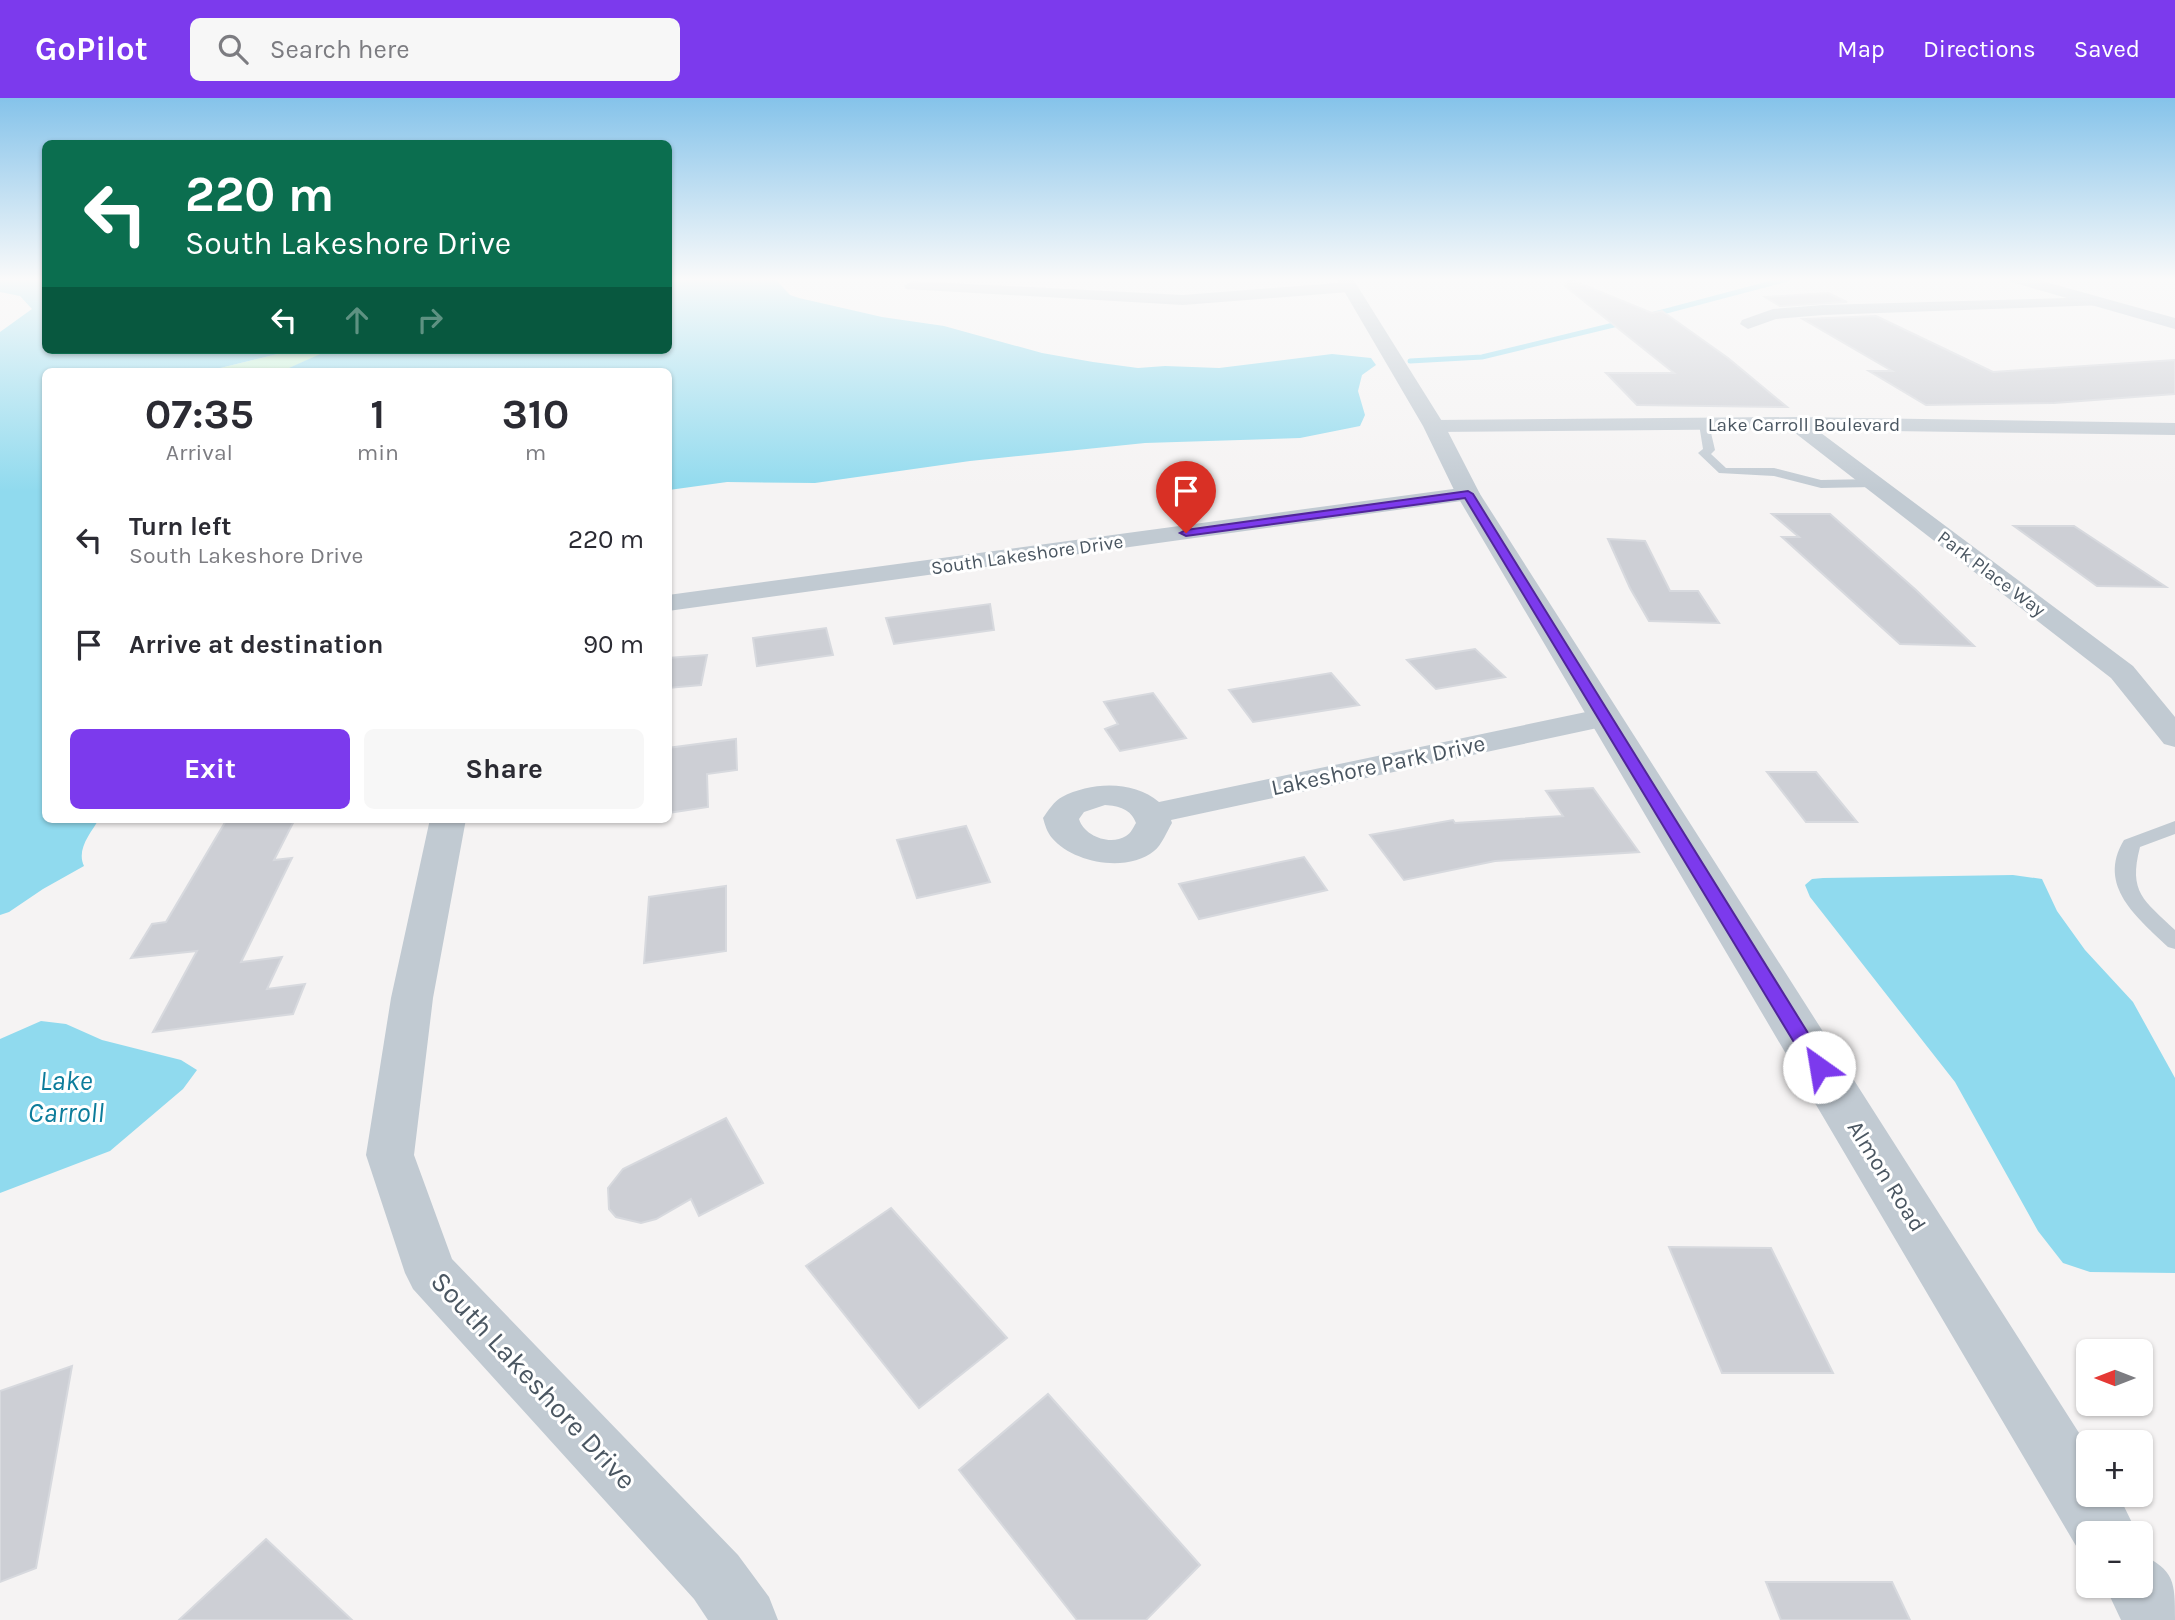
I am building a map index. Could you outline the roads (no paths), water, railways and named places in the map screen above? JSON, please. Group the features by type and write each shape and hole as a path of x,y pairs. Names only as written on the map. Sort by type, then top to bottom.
{"street":[{"name":"Almon Road","path":"1388,350 1434,426 1468,494 2098,1521"},
{"name":"Lake Carroll Boulevard","path":"1434,426 1795,423 2175,429"},
{"name":"Park Place Way","path":"1795,423 2122,672 2175,737"},
{"name":"South Lakeshore Drive","path":"672,602 1468,494"},
{"name":"Lakeshore Park Drive","path":"1152,814 1605,717"},
{"name":"South Lakeshore Drive","path":"447,823 412,998 390,1155 431,1273 716,1577 746,1620"},
{"path":"2145,1598 2159,1620"}],"lane":[{"path":"1704,424 1709,450 1704,453 1723,471 1774,472 1821,484 1874,483"},
{"path":"2149,705 2175,710"},
{"path":"2175,827 2131,844 2124,872 2132,900 2175,942"}],"water":[{"path":"0,350 42,350 42,354 278,354 220,368 42,368 42,823 97,823 83,847 84,866 0,915"},
{"path":"672,350 1031,350 1138,368 1219,368 1332,354 1371,358 1376,365 1362,375 1358,391 1365,415 1360,426 1300,438 1145,443 970,461 815,483 727,482 672,490 672,368 289,368 320,354 672,354"},
{"path":"2013,875 2042,879 2057,911 2085,950 2133,1002 2175,1078 2175,1273 2090,1272 2063,1263 2038,1231 1955,1082 1810,897 1805,885 1812,879 1823,878"},
{"name":"Lake Carroll","path":"41,1021 66,1024 102,1040 181,1060 197,1070 183,1089 110,1151 0,1193 0,1039"}],"waterway":[{"path":"1410,361 1482,357 1511,350"}]}
